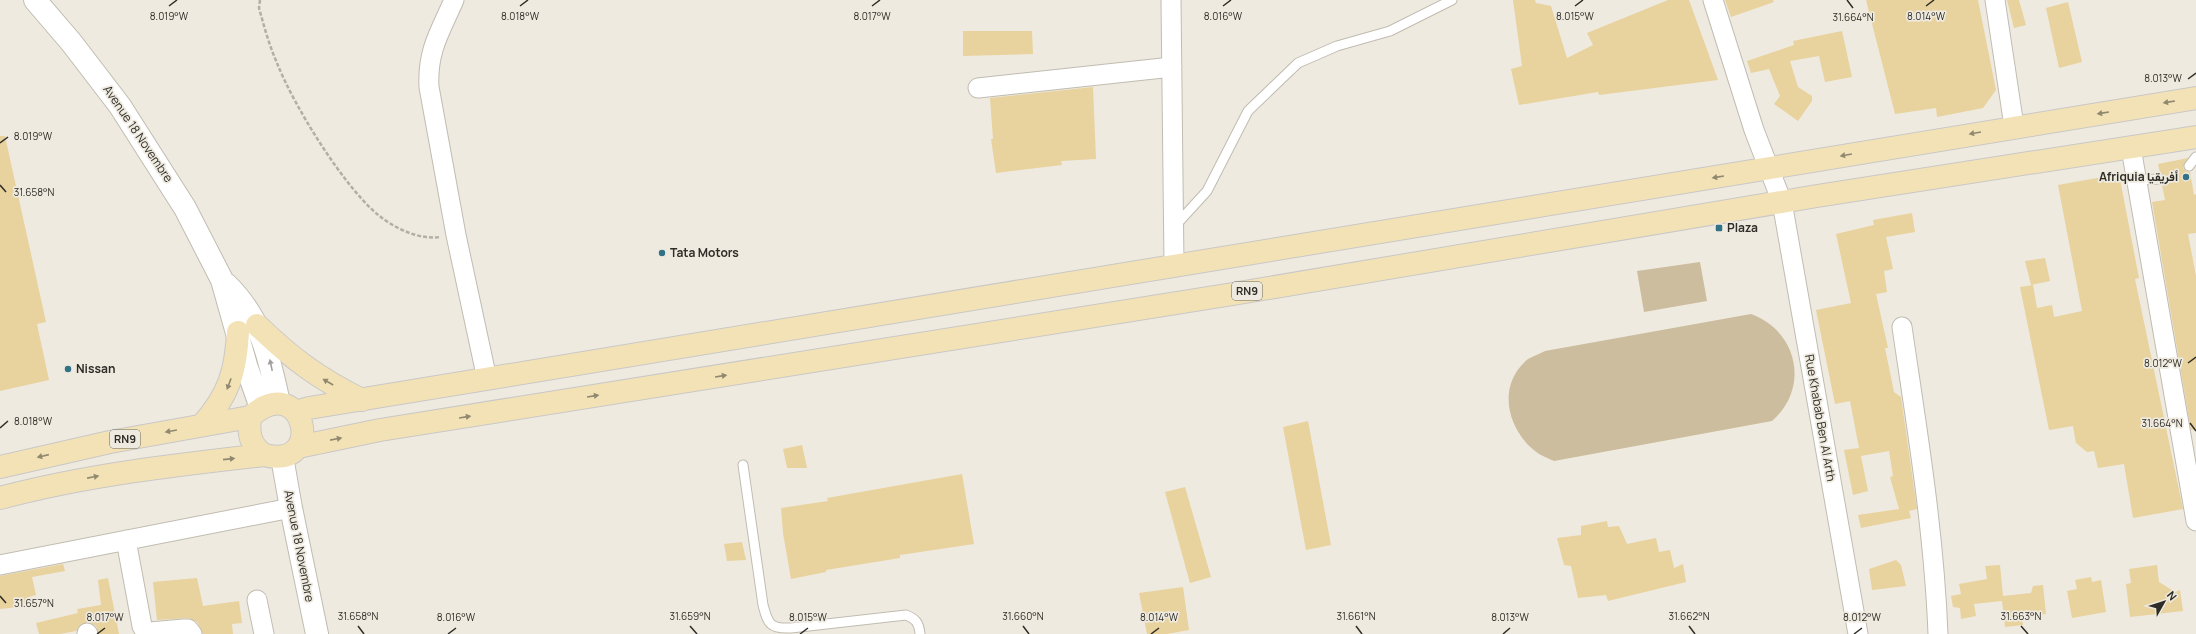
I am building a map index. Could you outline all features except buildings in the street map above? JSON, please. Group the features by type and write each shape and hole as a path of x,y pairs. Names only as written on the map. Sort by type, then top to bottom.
{"main road":[{"name":"RN9","path":"0,466 110,442 202,425 271,410 309,408 362,400 2014,126 2196,98"},
{"name":"RN9","path":"0,498 54,485 135,470 282,453 380,430 1233,294 1782,202 2196,137"},
{"path":"202,425 218,407 229,386 247,328 326,381 362,400"},
{"path":"271,410 301,420 303,429 302,438 282,453 251,442 249,432 271,410"}],"street":[{"name":"Avenue 18 Novembre","path":"35,0 96,73 143,139 185,208 222,280 242,301 247,328 267,351 271,410"},
{"path":"454,0 432,48 428,68 429,87 456,235 487,379"},
{"path":"1171,0 1174,265"},
{"name":"Rue Khabab Ben Al Arth","path":"1713,0 1768,168 1782,202 1858,634"},
{"path":"1995,0 2014,126"},
{"path":"978,88 1172,67"},
{"path":"2130,148 2196,521"},
{"path":"1902,327 1922,459 1935,569 1938,634"},
{"name":"Avenue 18 Novembre","path":"282,453 291,508 317,634"},
{"path":"0,565 291,508"},
{"path":"126,540 142,626 145,631 150,632 188,629 192,634"},
{"path":"258,600 264,634"}],"lane":[{"path":"1174,228 1208,191 1248,111 1298,64 1337,46 1390,31 1452,0"},
{"path":"2189,166 2196,157"},
{"path":"2136,180 2161,179"},
{"path":"742,465 763,605 767,620 771,625 778,628 791,628 906,615 914,618 919,624 920,634"}],"path":[{"path":"260,0 261,14 277,64 332,161 356,191 377,213 398,228 428,238 456,235"}],"shaded area":[{"path":"1700,262 1707,301 1644,312 1637,271"},
{"path":"1751,314 1767,322 1779,333 1788,347 1793,362 1794,377 1791,393 1784,408 1772,421 1554,461 1535,451 1517,430 1509,406 1509,393 1512,381 1518,369 1530,358 1545,351"}],"place":[{"name":"Afriquia أفريقيا","path":"2186,177"},
{"name":"Plaza","path":"1719,228"},
{"name":"Tata Motors","path":"662,253"},
{"name":"Nissan","path":"68,369"}]}
